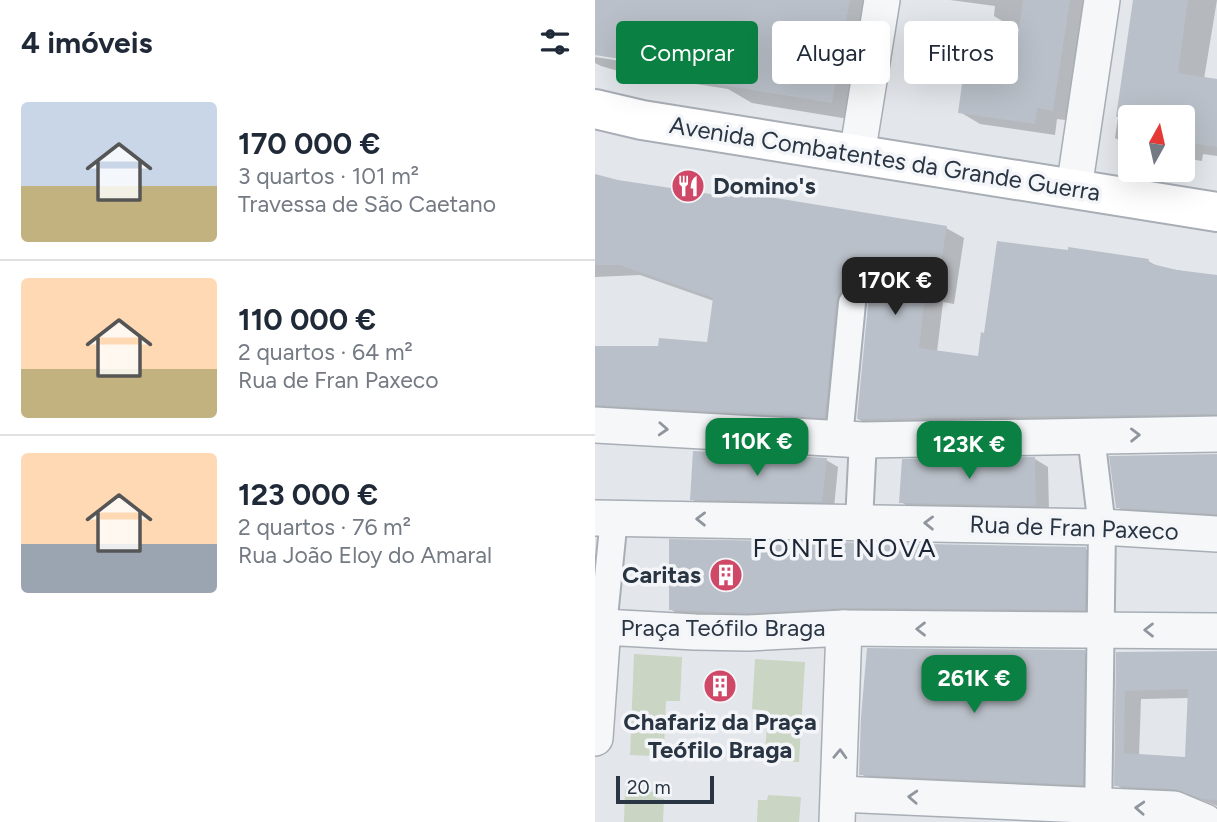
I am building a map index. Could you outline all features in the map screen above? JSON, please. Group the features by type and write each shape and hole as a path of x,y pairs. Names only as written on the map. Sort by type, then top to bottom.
{"main road":[{"name":"Avenida Combatentes da Grande Guerra","path":"595,109 642,120 1217,212"}],"street":[{"path":"857,155 881,0"},
{"path":"1073,189 1102,0"},
{"path":"852,303 851,439 859,522"},
{"path":"595,425 851,439 1217,434"},
{"path":"1091,436 1103,527 1098,814"},
{"path":"599,626 605,518"},
{"name":"Rua de Fran Paxeco","path":"605,518 1103,527 1217,534"},
{"name":"Praça Teófilo Braga","path":"595,738 599,626 734,633 844,628 838,808"},
{"path":"844,628 1217,631"},
{"path":"838,808 1098,814 1174,809 1205,822"}],"green space":[{"path":"634,654 682,657 680,701 666,701 664,750 656,750 655,756 630,755"},
{"path":"755,659 805,662 799,762 774,761 774,754 765,753 768,711 752,709"},
{"path":"625,790 655,792 656,798 664,799 663,822 624,822"},
{"path":"768,795 801,797 799,822 757,822 758,800 767,800"}],"building":[{"path":"595,0 850,0 846,21 772,21 772,84 835,84 832,103 715,84 758,84 758,21 616,21 616,58 595,55"},
{"path":"1023,0 1070,0 1053,111 1037,108 1035,124 958,113 962,84 1018,84 1018,35"},
{"path":"1133,0 1188,0 1178,73 1217,79 1217,147 1195,143 1195,105 1118,105 1116,117"},
{"path":"595,174 730,197 731,192 757,195 947,226 936,295 925,293 919,348 978,356 981,332 984,333 997,241 1068,250 1068,247 1149,259 1148,263 1177,270 1217,275 1217,414 857,419 868,305 867,297 862,291 853,287 840,293 836,301 825,418 595,405 595,346 658,346 659,338 707,342 713,298 620,265 595,265"},
{"path":"693,451 827,458 822,502 690,500"},
{"path":"1217,454 1217,514 1116,508 1109,456"},
{"path":"1035,457 1036,506 899,503 902,459"},
{"path":"669,539 1086,547 1085,610 844,608 748,613 669,610"},
{"path":"867,648 1085,650 1083,785 859,775"},
{"path":"1217,651 1217,800 1202,799 1175,789 1114,786 1116,652","holes":["1188,689 1185,757 1124,753 1125,691"]}],"place":[{"name":"Domino's","path":"688,186"},
{"name":"Caritas","path":"726,575"},
{"name":"Chafariz da Praça Teófilo Braga","path":"720,686"}],"district":[{"name":"FONTE NOVA","path":"845,548"}]}
